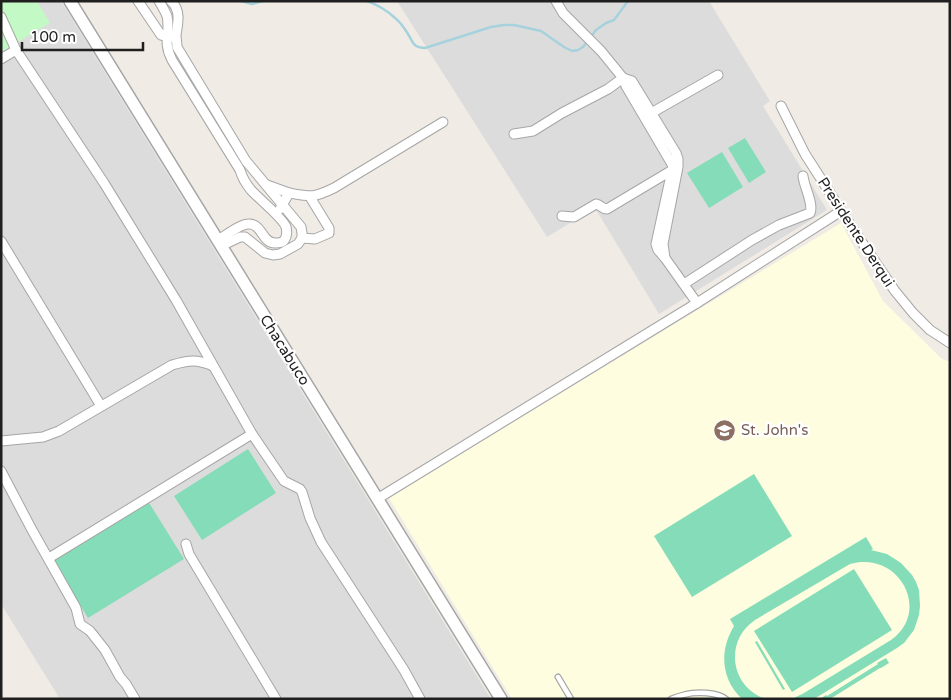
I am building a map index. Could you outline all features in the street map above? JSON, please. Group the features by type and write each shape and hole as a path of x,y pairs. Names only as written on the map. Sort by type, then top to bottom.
{"street":[{"name":"Chacabuco","path":"70,1 500,699"},
{"path":"138,1 160,35 172,37"},
{"path":"159,1 167,16 172,37 177,47 246,161 301,227 302,233 302,238 298,244 280,254 273,255 265,253 245,237 219,243"},
{"path":"171,1 177,11 179,22 167,45 172,60 240,170 248,187 276,215 286,228 285,240 281,243 271,243 266,240 254,224 248,224 241,226 219,243"},
{"path":"556,1 563,13 623,78 632,82 675,168 656,244 658,250 697,303"},
{"path":"1,16 16,50 104,183 176,300 252,434 284,481 302,492 310,518 321,542 404,670 420,699"},
{"path":"1,59 16,50"},
{"path":"648,115 718,75"},
{"path":"514,134 532,132 562,113 608,89 623,78"},
{"name":"Presidente Derqui","path":"781,106 805,154 895,291 930,330 950,343"},
{"path":"248,187 262,182 289,193 310,197 319,195 334,188 443,122"},
{"path":"562,216 574,217 596,204 607,209 675,168"},
{"path":"242,177 252,170"},
{"path":"684,284 752,240 779,225 810,213 812,210 803,176"},
{"path":"276,215 289,193"},
{"path":"302,238 315,239 329,233 329,228 310,197"},
{"path":"377,499 697,303 841,211"},
{"path":"1,241 101,406"},
{"path":"1,441 38,438 50,434 73,423 172,365 198,361 213,366"},
{"path":"49,558 252,434"},
{"path":"1,471 76,608 80,624 90,631 105,650 134,699"},
{"path":"186,544 189,554 276,699"}],"lane":[{"path":"558,677 571,699"},
{"path":"671,699 693,692 723,696 726,699"}],"shaded area":[{"path":"1,1 61,1 491,699 60,699 1,604"},
{"path":"397,1 709,1 770,101 763,106 827,210 659,314 595,208 547,237"},
{"name":"St. John's","path":"841,223 883,301 942,359 950,362 950,699 512,699 389,498"}],"green space":[{"path":"1,1 37,1 50,23 1,52"},
{"path":"745,138 766,172 749,183 728,148"},
{"path":"722,152 743,187 709,208 687,173"},
{"path":"248,449 276,493 202,540 174,496"},
{"path":"754,474 792,536 692,597 654,536"},
{"path":"148,501 184,559 88,618 53,560"},
{"path":"866,537 873,549 871,550 887,554 901,563 916,582 919,590 920,606 914,630 904,643 897,648 814,699 792,699 891,640 903,628 909,614 909,600 904,586 895,574 883,566 868,562 850,564 755,620 745,629 735,651 735,663 745,685 754,693 766,699 742,699 730,683 724,664 726,645 734,626 730,619"},
{"path":"854,569 892,630 792,692 754,631"},
{"path":"757,641 785,689 783,690 755,642"},
{"path":"886,658 889,663 881,668 830,699 820,699 827,696"}],"waterway":[{"path":"241,1 252,4 263,1"},
{"path":"367,1 382,8 399,21 414,44 421,48 491,27 514,25 541,31 572,51 583,47 596,30 614,20 628,1"}],"place":[{"name":"St. John's","path":"725,430"}]}
